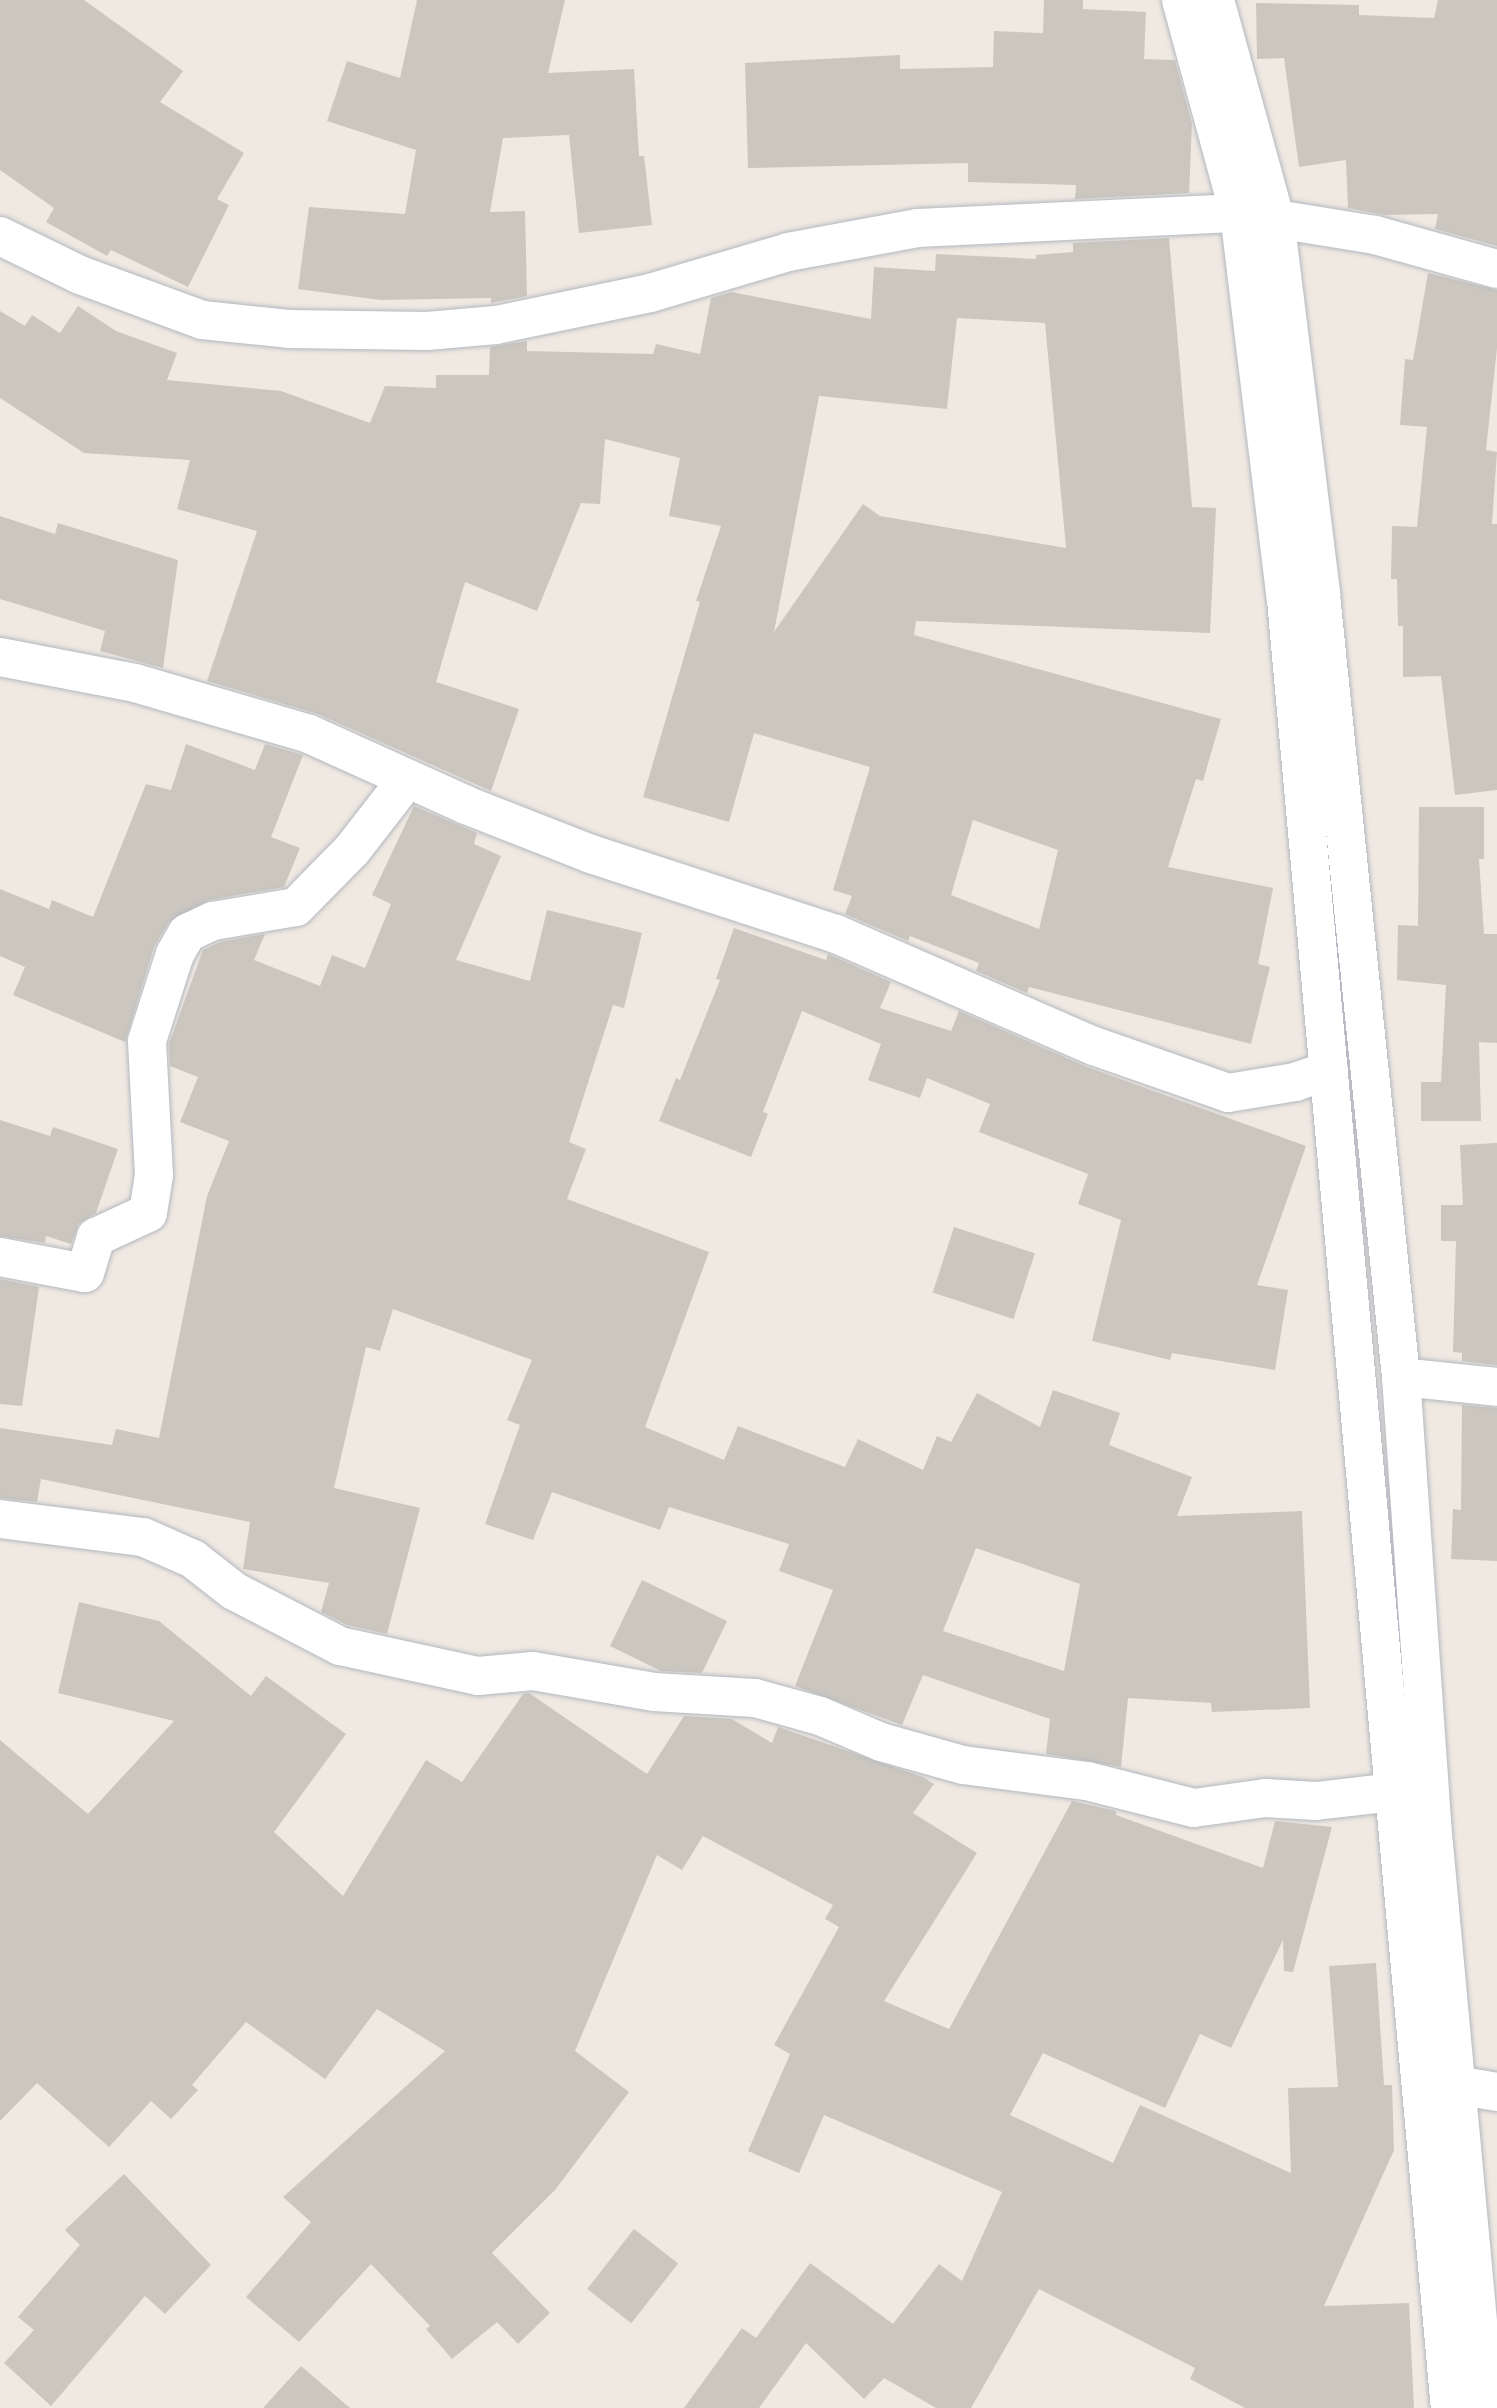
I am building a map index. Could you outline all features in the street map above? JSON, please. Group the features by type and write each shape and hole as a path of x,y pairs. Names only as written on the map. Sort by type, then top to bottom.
{"street":[{"path":"1181,0 1257,215 1286,600 1450,2408"},
{"path":"1215,0 1257,215 1321,595 1401,1377 1456,2085 1486,2408"},
{"path":"0,236 80,275 202,320 289,329 427,331 496,325 650,293 788,252 918,228 1257,215 1375,235 1497,269"},
{"path":"0,657 135,683 296,730 407,779 592,854 836,934 1094,1046 1228,1093 1295,1082 1329,1070"},
{"path":"0,1257 85,1273 96,1237 148,1213 154,1175 147,1041 175,954 187,933 213,921 296,907 352,850 407,779"},
{"path":"1401,1377 1497,1387"},
{"path":"0,1519 143,1537 193,1559 234,1591 340,1646 478,1676 533,1671 654,1692 755,1698 820,1716 881,1742 963,1765 1087,1781 1194,1808 1265,1798 1316,1801 1394,1792"},
{"path":"1456,2085 1497,2092"}],"building":[{"path":"0,0 84,0 183,71 160,102 244,153 217,199 229,205 188,287 111,250 107,256 46,222 54,208 0,170"},
{"path":"417,0 565,0 548,73 634,69 639,156 644,156 652,225 579,233 569,135 503,138 490,212 525,211 527,296 491,303 491,298 380,300 298,289 309,207 405,214 416,150 327,121 347,61 400,78"},
{"path":"1044,0 1083,0 1083,9 1146,12 1144,59 1175,60 1192,124 1189,193 1075,199 1076,185 968,182 968,163 748,168 745,63 900,55 900,69 993,67 994,31 1043,33"},
{"path":"1438,0 1497,0 1497,246 1435,229 1438,214 1385,215 1348,208 1346,160 1299,167 1284,58 1257,59 1256,3 1359,5 1359,15 1434,18"},
{"path":"1169,238 1192,507 1216,508 1210,633 916,621 914,635 1221,719 1203,781 1196,779 1168,867 1273,888 1258,964 1270,967 1251,1044 1029,987 1027,993 976,971 979,963 910,936 908,941 845,914 852,896 833,890 870,767 754,733 729,822 643,797 700,602 696,601 721,526 669,516 680,458 605,439 600,504 581,503 537,611 465,582 436,682 519,709 491,791 318,714 207,681 257,531 177,509 190,460 84,453 0,398 0,311 25,326 32,315 60,333 78,306 116,331 177,353 167,380 281,391 370,423 385,386 436,388 436,375 489,375 490,347 527,341 527,351 653,354 656,344 700,354 711,298 731,292 871,319 874,267 935,271 936,254 1036,259 1036,255 1073,252 1073,243","holes":["957,318 1045,323 1066,548 880,516 863,504 774,632 819,396 947,409","973,820 1058,850 1039,929 951,895"]},
{"path":"1428,273 1497,290 1497,348 1486,450 1497,452 1492,524 1497,524 1497,790 1455,795 1441,676 1403,677 1403,626 1398,626 1397,579 1391,579 1392,526 1417,527 1427,427 1400,425 1405,359 1413,360"},
{"path":"0,516 55,534 58,523 178,560 163,668 100,651 105,631 0,599"},
{"path":"186,744 255,770 265,744 303,755 271,837 300,848 284,887 209,900 169,922 154,947 125,1042 13,995 25,967 0,956 0,889 49,909 52,900 93,917 146,784 171,790"},
{"path":"414,806 477,833 474,844 501,856 456,960 530,981 547,910 642,933 624,1008 613,1005 569,1142 586,1149 567,1199 709,1252 645,1427 724,1460 738,1426 845,1467 858,1439 923,1470 937,1436 951,1442 977,1393 1040,1427 1053,1390 1120,1413 1109,1445 1192,1477 1177,1516 1302,1511 1310,1708 1212,1712 1211,1703 1128,1698 1121,1767 1046,1754 1050,1719 923,1675 902,1725 795,1686 833,1590 779,1571 789,1544 669,1507 660,1530 552,1492 533,1540 485,1524 520,1425 507,1420 532,1360 393,1309 380,1351 366,1347 334,1488 420,1508 387,1634 347,1625 321,1612 329,1583 243,1569 250,1522 41,1479 37,1502 0,1498 0,1428 112,1445 116,1429 159,1438 207,1196 229,1141 180,1122 198,1077 170,1066 169,1044 203,950 220,942 265,934 254,960 320,986 332,955 365,968 391,904 372,895","holes":["976,1548 1080,1584 1064,1671 943,1631"]},
{"path":"1419,807 1484,807 1484,859 1479,859 1484,934 1497,934 1497,1043 1479,1042 1481,1121 1421,1121 1421,1082 1441,1082 1446,985 1397,980 1398,925 1418,926"},
{"path":"734,928 826,960 828,954 891,982 880,1008 951,1031 959,1011 1087,1067 1306,1146 1257,1285 1288,1290 1275,1370 1172,1353 1170,1360 1092,1341 1121,1220 1078,1204 1088,1174 979,1132 990,1104 927,1078 920,1098 868,1080 881,1044 802,1011 763,1112 768,1114 751,1157 659,1121 676,1078 680,1080 720,980 716,979"},
{"path":"0,1120 50,1136 53,1127 118,1149 96,1213 79,1223 71,1244 46,1236 45,1243 0,1236"},
{"path":"1497,1143 1497,1365 1462,1361 1462,1353 1453,1352 1456,1241 1441,1241 1441,1205 1463,1205 1460,1145"},
{"path":"954,1227 1035,1253 1014,1319 933,1293"},
{"path":"0,1279 39,1287 22,1406 0,1404"},
{"path":"1462,1405 1497,1408 1497,1561 1451,1559 1453,1509 1461,1510"},
{"path":"642,1580 727,1621 702,1673 661,1671 610,1646"},
{"path":"79,1602 159,1621 251,1696 266,1676 346,1734 274,1832 343,1896 426,1760 462,1782 523,1694 529,1693 647,1774 684,1716 732,1719 772,1743 778,1727 923,1777 934,1784 913,1813 977,1853 884,2001 949,2029 1072,1801 1116,1811 1116,1815 1263,1868 1275,1821 1332,1827 1293,1972 1284,1971 1283,1940 1231,2048 1200,2034 1165,2108 1043,2053 1010,2115 1113,2163 1140,2105 1291,2173 1288,2088 1338,2087 1329,1966 1376,1963 1384,2085 1392,2085 1394,2150 1324,2306 1409,2303 1414,2408 1245,2408 1190,2379 1195,2368 1039,2289 971,2408 936,2408 884,2378 864,2399 806,2343 759,2408 684,2408 742,2328 756,2338 810,2263 893,2324 939,2264 962,2281 1002,2192 824,2115 799,2173 748,2151 790,2054 774,2045 839,1927 825,1919 833,1905 703,1836 682,1870 657,1855 575,2051 629,2092 555,2190 492,2253 550,2313 518,2344 497,2322 452,2359 426,2329 430,2326 371,2264 299,2342 246,2297 311,2222 283,2197 445,2051 377,2009 325,2079 246,2022 192,2085 198,2090 171,2119 151,2101 109,2147 37,2083 0,2121 0,1740 88,1814 174,1721 58,1693"},
{"path":"124,2174 211,2265 165,2314 145,2296 51,2406 4,2363 34,2330 18,2317 80,2245 65,2230"},
{"path":"634,2229 678,2263 631,2323 587,2289"},
{"path":"301,2366 350,2408 263,2408"}]}
